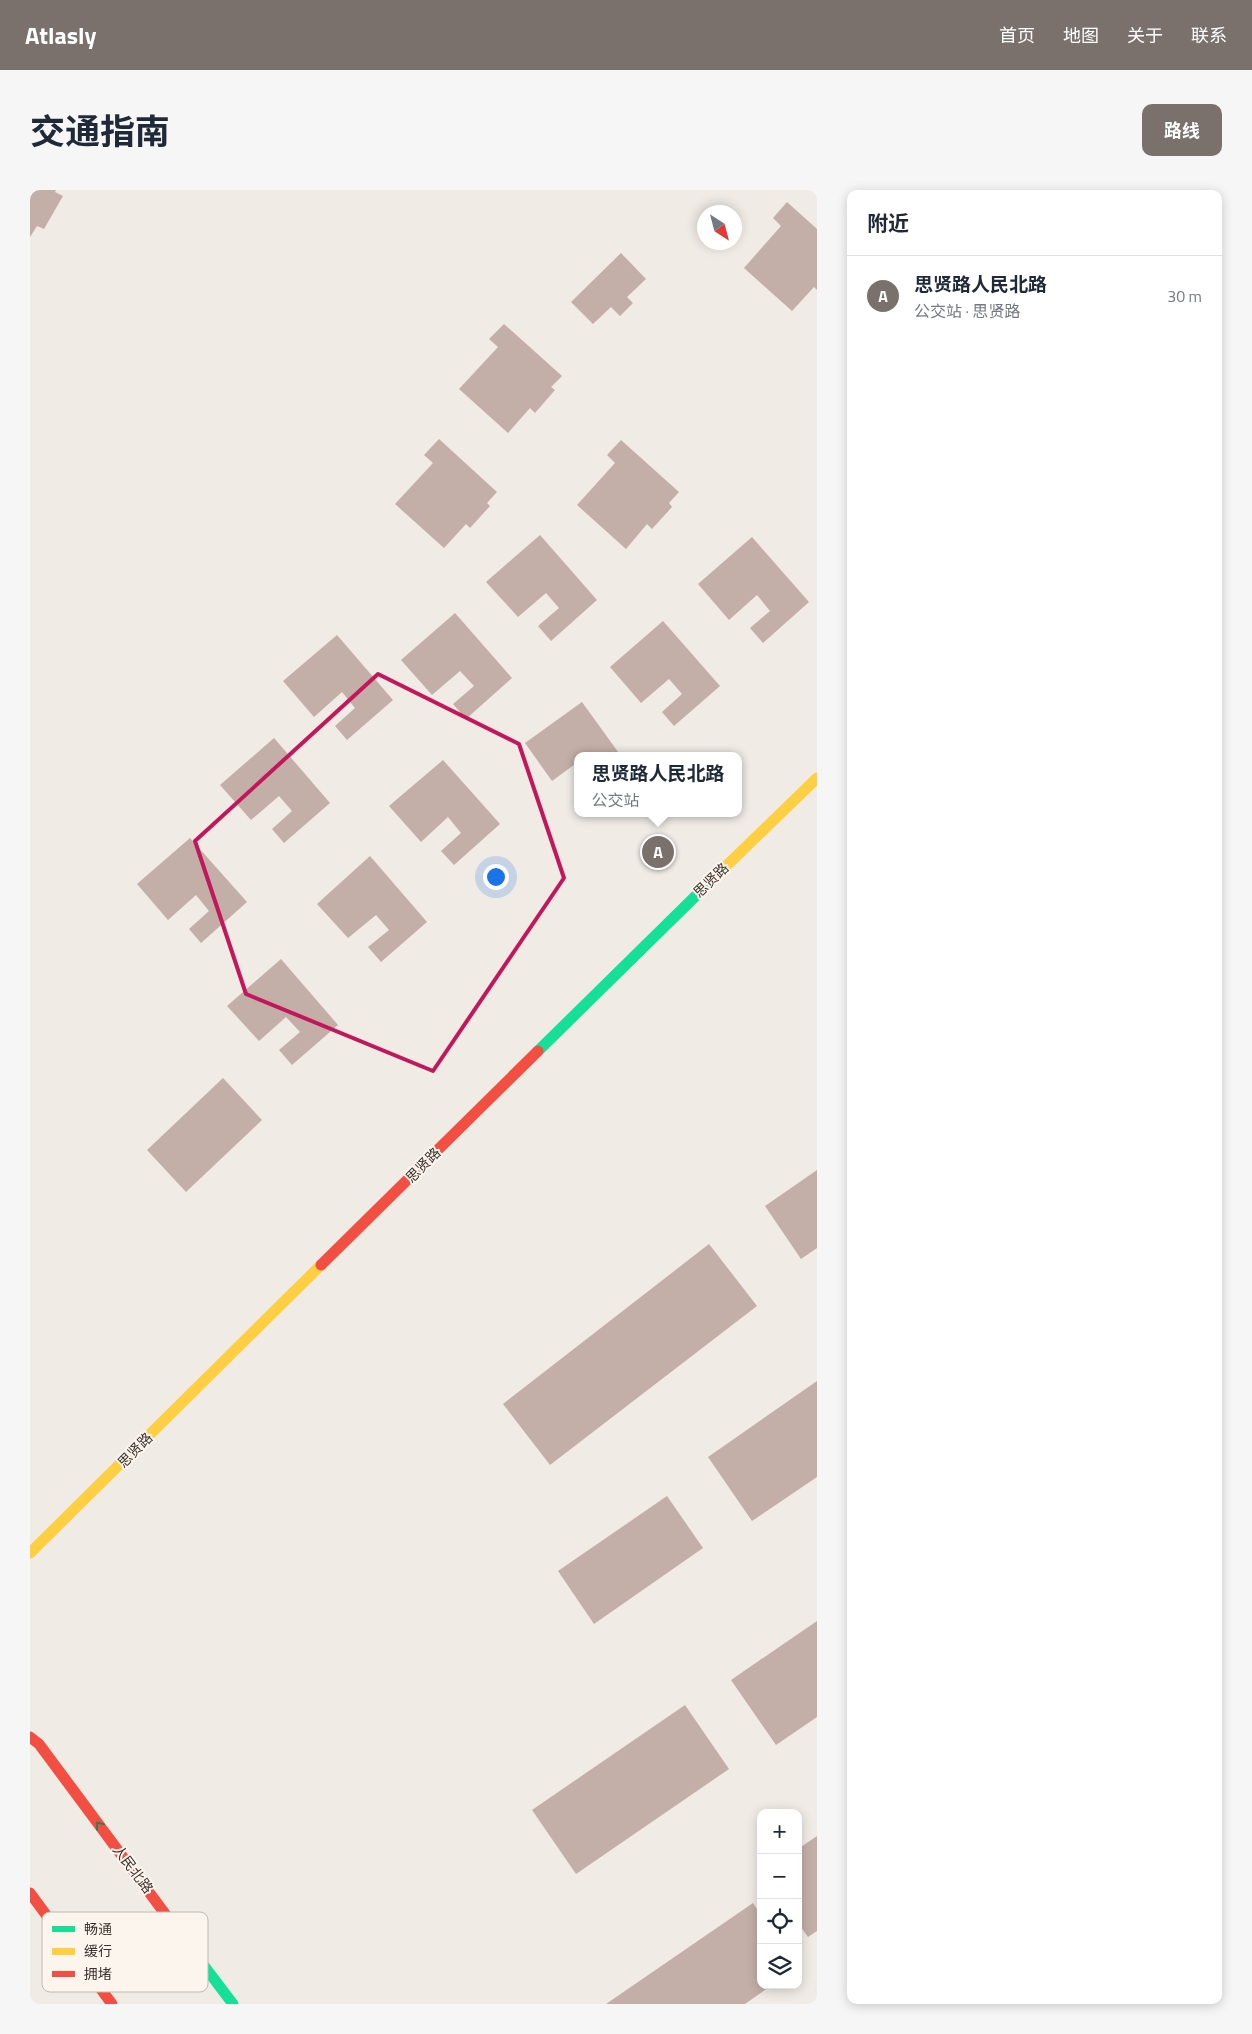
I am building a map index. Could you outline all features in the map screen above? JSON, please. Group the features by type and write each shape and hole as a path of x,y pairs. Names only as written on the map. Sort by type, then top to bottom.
{"main road":[{"name":"思贤路","path":"30,1553 684,906 817,778"},
{"name":"人民北路","path":"30,1737 39,1744 164,1912"},
{"path":"30,1893 44,1912"},
{"name":"人民北路","path":"208,1970 233,2004"},
{"path":"103,1992 112,2004"}],"highlighted area":[{"path":"378,674 519,744 564,878 433,1071 246,994 195,841"}],"building":[{"path":"30,190 56,190 55,192 63,196 44,229 37,226 30,237"},
{"path":"787,202 817,229 817,290 814,287 792,311 744,268 781,226 773,218"},
{"path":"621,253 646,279 627,297 633,303 620,316 611,307 593,324 571,302"},
{"path":"504,324 562,376 551,387 555,390 535,413 530,408 508,433 459,389 498,347 489,339"},
{"path":"439,439 497,492 487,503 490,506 470,528 466,524 444,548 395,504 433,463 424,455"},
{"path":"621,440 679,492 669,503 672,507 652,529 647,524 626,549 577,505 615,463 607,455"},
{"path":"540,535 597,600 551,641 538,626 559,608 546,593 518,617 486,582"},
{"path":"752,537 809,602 763,643 750,628 770,611 757,595 729,620 698,584"},
{"path":"455,613 512,678 466,719 453,704 474,686 460,671 432,695 401,660"},
{"path":"663,621 720,686 674,726 662,712 682,694 669,679 641,703 610,667"},
{"path":"337,635 393,700 347,740 335,726 355,708 342,692 314,717 283,681"},
{"path":"582,702 618,752 574,752 574,765 552,781 525,743"},
{"path":"274,738 330,803 284,843 272,829 292,811 279,796 251,820 220,785"},
{"path":"443,760 500,824 454,865 441,851 461,833 448,817 421,842 389,806"},
{"path":"190,838 247,902 201,943 189,929 209,911 196,895 168,920 137,884"},
{"path":"370,856 427,922 381,962 368,947 389,930 376,915 348,938 317,904"},
{"path":"281,959 338,1025 292,1065 279,1050 300,1032 286,1017 259,1041 227,1006"},
{"path":"223,1078 262,1120 186,1192 147,1150"},
{"path":"817,1170 817,1248 801,1259 765,1206"},
{"path":"709,1244 757,1306 550,1465 503,1404"},
{"path":"817,1381 817,1477 752,1521 708,1457"},
{"path":"667,1496 703,1548 594,1624 558,1571"},
{"path":"817,1621 817,1717 776,1745 731,1680"},
{"path":"685,1705 729,1769 576,1874 532,1810"},
{"path":"817,1836 817,1931 808,1937 802,1929 802,1846"},
{"path":"753,1903 757,1909 757,1989 766,1989 745,2004 606,2004"}],"traffic: fast":[{"path":"538,1051 718,874"},
{"path":"208,1971 233,2004"}],"traffic: slow":[{"path":"718,874 817,778"},
{"path":"30,1553 321,1265"}],"traffic: jam":[{"path":"321,1265 538,1051"},
{"path":"30,1737 39,1744 164,1912"},
{"path":"30,1893 44,1912"},
{"path":"103,1992 112,2004"}],"place":[{"name":"思贤路人民北路","path":"658,852"}]}
